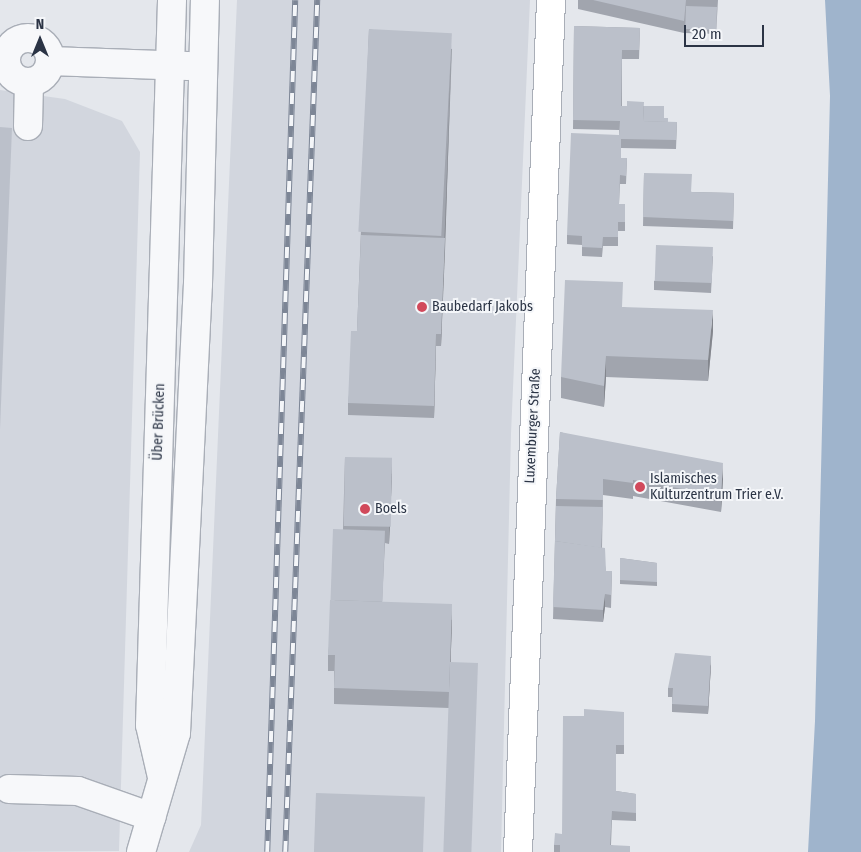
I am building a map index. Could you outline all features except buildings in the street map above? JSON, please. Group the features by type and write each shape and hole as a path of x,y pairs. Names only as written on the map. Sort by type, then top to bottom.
{"main road":[{"name":"Luxemburger Straße","path":"518,852 550,0"}],"street":[{"name":"Über Brücken","path":"162,777 150,725 172,0"},
{"name":"Über Brücken","path":"141,852 176,733 181,661 182,574 198,284 205,0"},
{"path":"29,30 42,43 50,61 43,76 29,82 11,74 3,59 14,42 29,30"},
{"path":"50,61 203,66"},
{"path":"28,126 29,82"},
{"path":"9,790 78,791 152,817"}],"shaded area":[{"path":"237,0 530,0 511,434 501,852 189,852 201,825"},
{"path":"0,90 65,99 122,121 140,152 119,851 0,852"}],"water":[{"path":"825,0 861,0 861,852 808,852 815,721 830,96"}],"railway":[{"path":"267,852 295,0"},
{"path":"285,852 317,0"}],"place":[{"name":"Baubedarf Jakobs","path":"422,307"},
{"name":"Islamisches Kulturzentrum Trier e.V.","path":"640,487"},
{"name":"Boels","path":"365,509"}]}
